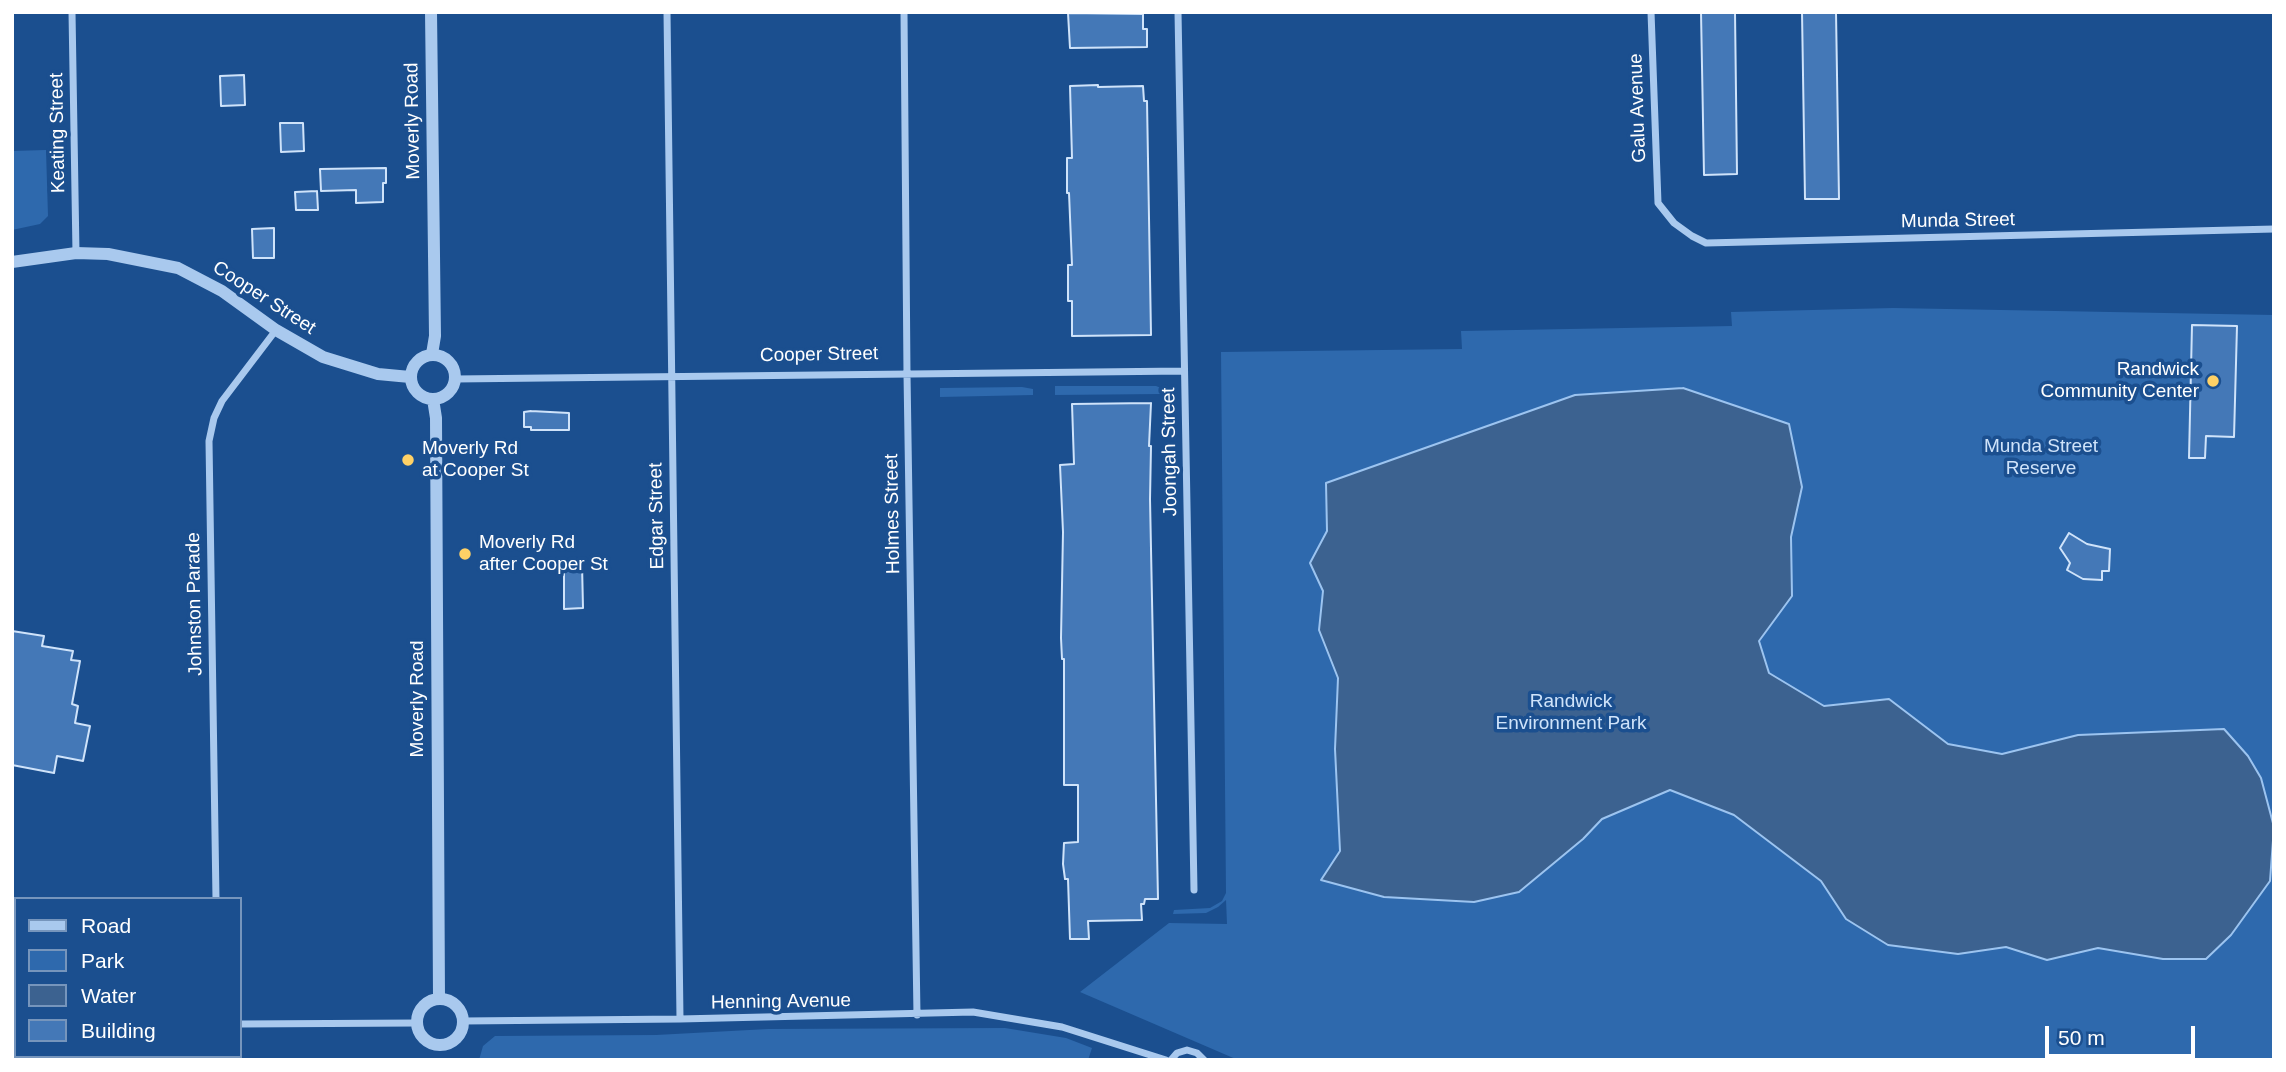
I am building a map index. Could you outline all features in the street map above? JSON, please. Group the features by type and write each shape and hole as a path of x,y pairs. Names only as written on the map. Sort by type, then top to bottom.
{"street":[{"name":"Keating Street","path":"72,12 76,253"},
{"name":"Moverly Road","path":"431,12 435,336 432,354"},
{"name":"Edgar Street","path":"667,12 680,1019"},
{"name":"Holmes Street","path":"904,12 917,1015"},
{"name":"Joongah Street","path":"1178,12 1194,890"},
{"name":"Galu Avenue","path":"1651,12 1658,203"},
{"name":"Munda Street","path":"1658,203 1674,223 1706,243 2274,229"},
{"name":"Cooper Street","path":"12,262 76,253 133,257 178,268 222,291 306,349 337,362 378,374 410,377"},
{"name":"Johnston Parade","path":"216,897 209,441 214,418 222,401 276,330"},
{"path":"432,354 449,362 455,379 450,391 433,399 426,398 415,390 410,377 411,370 419,359 432,354"},
{"name":"Cooper Street","path":"455,379 1184,370"},
{"name":"Moverly Road","path":"433,399 436,418 439,999"},
{"path":"439,999 453,1003 463,1021 459,1035 447,1044 440,1045 427,1041 418,1030 417,1023 421,1009 432,1000 439,999"},
{"name":"Henning Avenue","path":"463,1021 973,1012 1023,1018 1096,1036 1166,1060"},
{"path":"242,1024 417,1023"},
{"path":"440,1045 441,1060"},
{"path":"1171,1060 1177,1053 1187,1050 1194,1051 1204,1060"}],"green space":[{"path":"46,150 48,216 40,224 12,230 12,151"},
{"name":"Randwick Environment Park","path":"1893,308 2274,315 2274,1060 1238,1060 1080,992 1169,923 1227,924 1226,900 1206,913 1173,914 1174,910 1210,908 1222,901 1226,893 1221,352 1462,349 1461,331 1732,326 1731,312"},
{"path":"1055,386 1156,386 1161,388 1161,394 1055,395"},
{"path":"940,388 1033,389 1033,395 940,397"},
{"path":"1005,1028 1066,1038 1092,1048 1088,1060 479,1060 483,1046 495,1036 656,1035 768,1029"}],"water":[{"path":"1683,388 1789,424 1802,487 1791,537 1792,596 1759,641 1769,673 1824,706 1889,699 1948,744 2002,754 2078,735 2224,729 2248,756 2261,778 2274,827 2270,881 2231,935 2206,959 2163,959 2098,948 2047,960 2006,947 1958,954 1888,945 1846,919 1821,881 1734,815 1670,790 1602,819 1583,839 1519,892 1474,902 1384,897 1321,880 1340,851 1335,749 1338,678 1319,630 1323,591 1310,563 1327,531 1326,483 1575,395"}],"building":[{"path":"1701,12 1735,12 1737,174 1704,175"},
{"path":"1802,12 1836,12 1839,199 1805,199"},
{"path":"1068,13 1143,14 1143,29 1147,29 1147,47 1070,48"},
{"path":"244,75 245,105 221,106 220,76"},
{"path":"1070,86 1143,86 1144,101 1147,101 1151,335 1072,336 1072,301 1068,301 1068,265 1072,265 1067,193 1067,158 1072,158"},
{"path":"280,123 303,123 304,151 281,152"},
{"path":"386,168 383,202 356,203 356,190 321,191 320,169"},
{"path":"317,191 318,210 296,210 295,192"},
{"path":"274,228 274,258 253,258 252,229"},
{"name":"Randwick Community Center","path":"2192,325 2237,326 2234,437 2206,436 2205,458 2189,458"},
{"path":"1151,403 1149,446 1158,899 1145,899 1144,904 1141,904 1142,920 1088,921 1089,939 1070,939 1068,879 1065,879 1063,864 1064,843 1078,842 1078,785 1064,785 1064,659 1061,638 1063,532 1060,465 1074,464 1072,404"},
{"path":"524,412 569,413 569,430 531,430 531,427 524,427"},
{"path":"2069,533 2087,544 2110,549 2109,571 2102,571 2102,580 2083,579 2067,570 2070,563 2060,548"},
{"path":"564,564 582,564 583,608 564,609"},
{"path":"12,631 44,636 42,646 73,651 71,660 80,661 72,704 78,706 75,723 90,726 83,761 57,756 54,773 12,765"}],"place":[{"name":"Randwick Community Center","path":"2213,381"},
{"name":"Moverly Rd at Cooper St","path":"408,460"},
{"name":"Moverly Rd after Cooper St","path":"465,554"}],"park label":[{"name":"Munda Street Reserve","path":"2041,458"}]}
